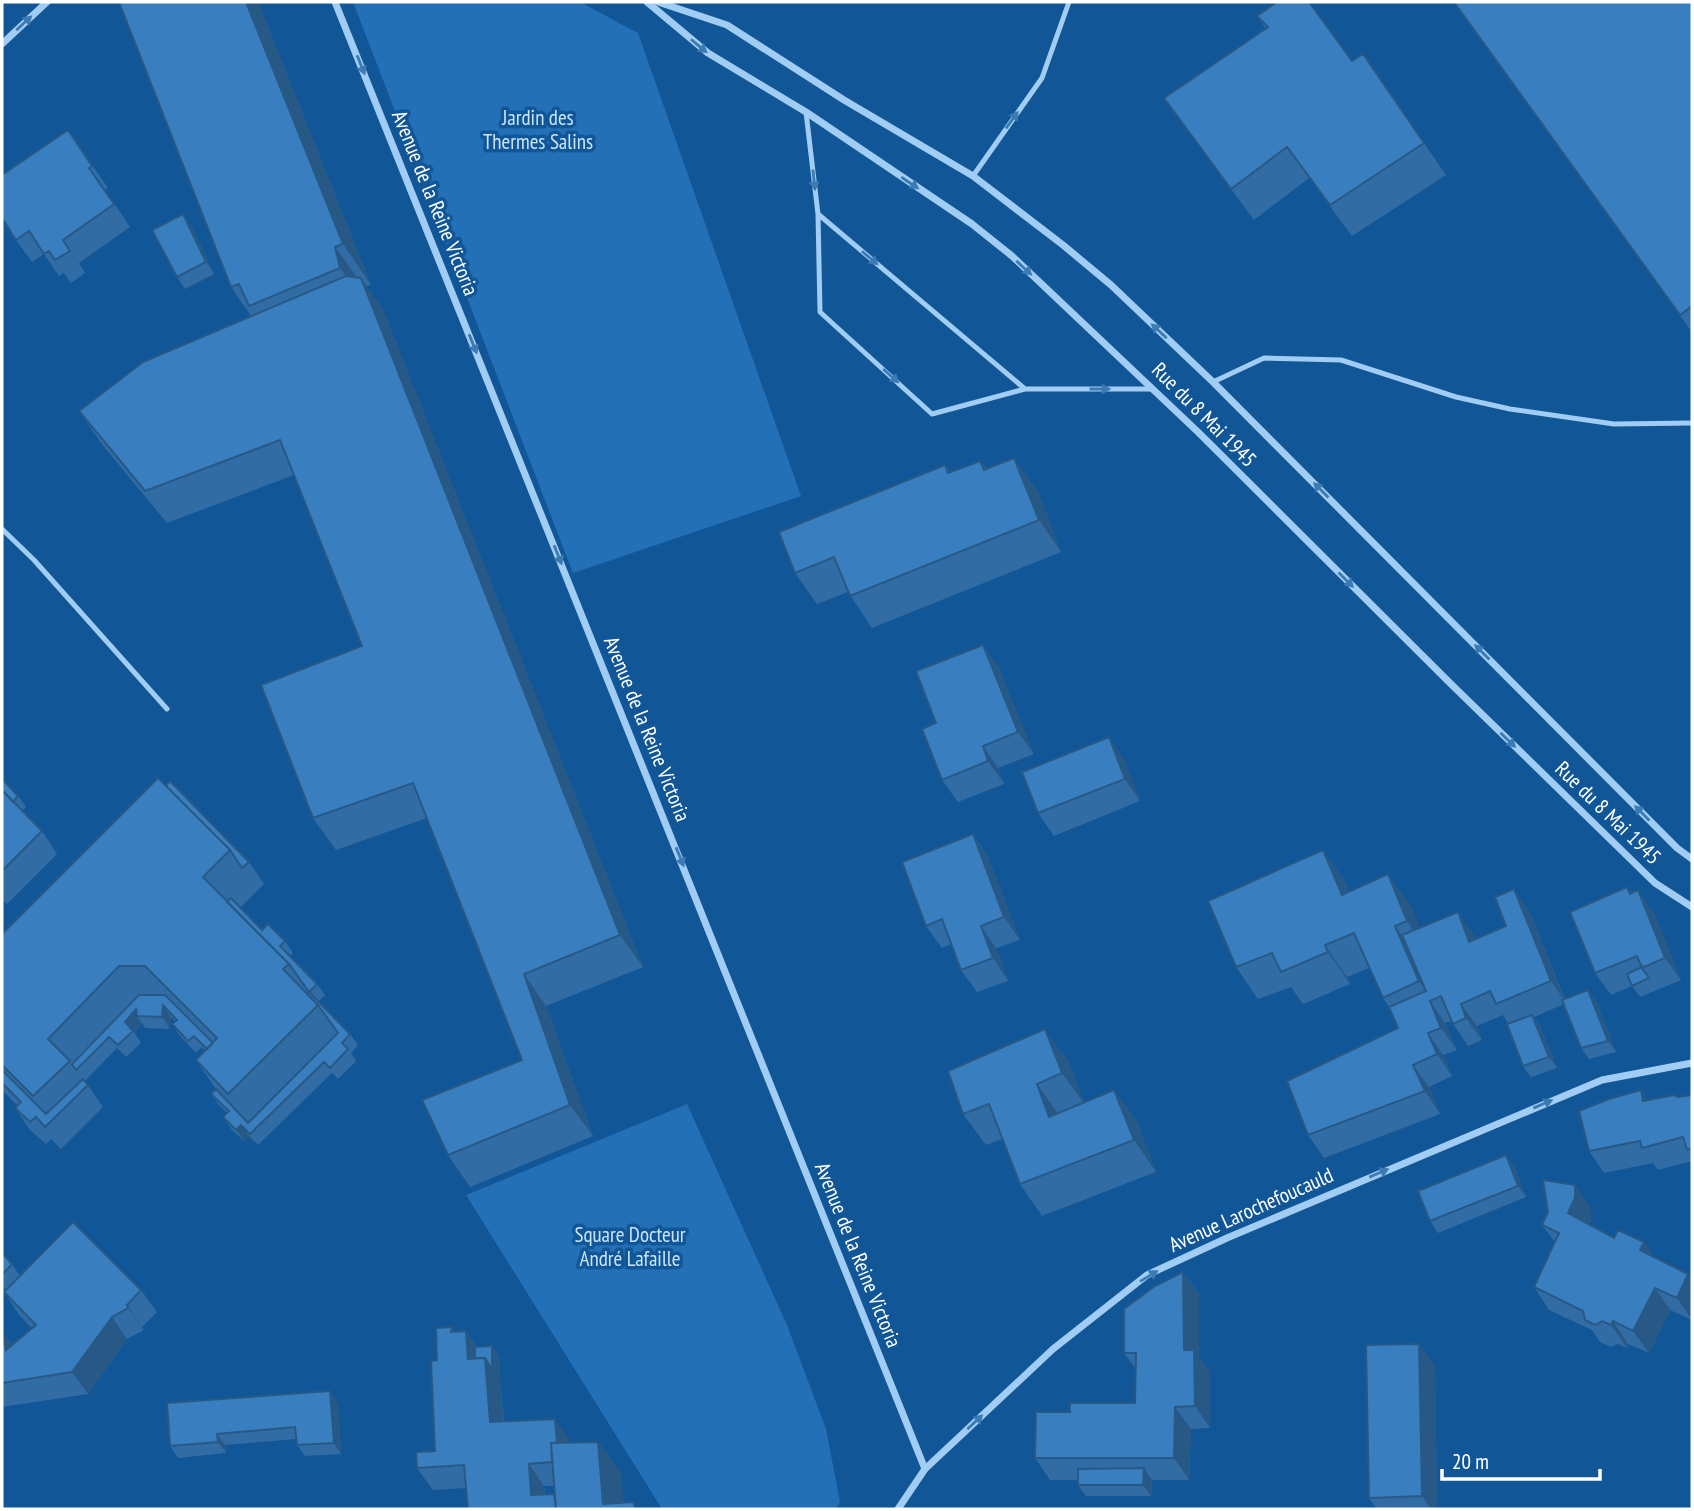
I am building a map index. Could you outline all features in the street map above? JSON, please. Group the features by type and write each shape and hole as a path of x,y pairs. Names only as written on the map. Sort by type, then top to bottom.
{"street":[{"path":"2,44 47,2"},
{"name":"Avenue de la Reine Victoria","path":"335,2 925,1469"},
{"name":"Rue du 8 Mai 1945","path":"647,2 708,53 806,112 972,224 1012,256 1153,389 1655,883 1692,907"},
{"name":"Rue du 8 Mai 1945","path":"658,2 727,25 845,100 973,176 1063,245 1111,285 1213,382 1677,848 1692,859"},
{"name":"Avenue Larochefoucauld","path":"898,1509 925,1469 1053,1349 1147,1275 1602,1080 1692,1063"}],"lane":[{"path":"973,176 1042,78 1069,2"},
{"path":"806,112 818,214 820,312 932,414 1025,389 1153,389"},
{"path":"818,214 1025,389"},
{"path":"1213,382 1264,358 1341,360 1456,397 1510,409 1614,424 1692,423"},
{"path":"2,529 34,560 167,709"}],"green space":[{"name":"Jardin des Thermes Salins","path":"353,2 580,2 638,33 801,496 573,573"},
{"name":"Square Docteur André Lafaille","path":"687,1104 787,1325 826,1429 840,1502 836,1509 662,1509 466,1195"}],"building":[{"path":"119,2 246,2 343,244 335,247 340,268 249,306 239,284 231,287"},
{"path":"1277,2 1309,2 1352,61 1363,54 1424,143 1330,205 1287,147 1231,189 1164,98 1268,27 1257,16"},
{"path":"1454,2 1692,2 1692,306 1680,315"},
{"path":"68,130 92,166 89,168 114,204 63,240 70,251 55,260 49,251 44,254 29,231 16,240 2,218 2,175"},
{"path":"183,214 206,262 177,277 152,230"},
{"path":"346,276 361,278 620,935 524,974 570,1105 448,1155 422,1100 522,1060 413,783 313,818 261,685 362,646 280,440 145,491 79,411 143,362"},
{"path":"1014,458 1039,520 850,596 834,557 795,573 779,532 945,465 948,473 980,461 984,470"},
{"path":"983,645 1018,732 983,746 988,761 942,780 922,729 936,723 916,671"},
{"path":"1109,737 1125,779 1038,813 1022,772"},
{"path":"158,778 230,850 203,877 289,964 283,969 318,1005 228,1094 196,1060 217,1038 145,966 119,966 48,1039 70,1061 33,1096 2,1065 2,934"},
{"path":"2,779 18,796 13,802 4,792 2,794"},
{"path":"170,781 249,862 242,868 230,850 166,786"},
{"path":"4,792 42,831 2,871 2,794"},
{"path":"973,834 1004,917 981,926 993,958 961,970 942,919 926,926 902,862"},
{"path":"1323,850 1342,895 1388,874 1407,921 1395,926 1419,981 1383,998 1354,933 1325,945 1328,952 1281,972 1272,953 1236,967 1208,901"},
{"path":"1627,887 1630,894 1638,890 1665,958 1642,968 1637,956 1595,973 1570,912"},
{"path":"1514,889 1551,981 1496,1004 1490,991 1461,1004 1466,1018 1453,1024 1441,996 1430,1001 1441,1028 1428,1033 1437,1054 1413,1065 1425,1091 1308,1135 1287,1081 1398,1028 1389,1007 1426,991 1402,935 1458,912 1469,942 1506,926 1495,897"},
{"path":"231,898 262,930 268,924 285,941 280,946 317,984 309,992 289,964 227,902"},
{"path":"1644,966 1642,968 1649,978 1632,986 1627,974"},
{"path":"1588,990 1608,1041 1581,1048 1562,1000"},
{"path":"309,992 350,1034 342,1043 348,1049 330,1068 324,1062 250,1134 241,1125 236,1130 223,1117 229,1111 211,1094 216,1089 248,1123 338,1033 307,994"},
{"path":"139,995 165,995 213,1043 207,1049 194,1036 188,1041 172,1024 177,1020 163,1005 162,1017 137,1016 136,1009 125,1022 133,1031 118,1045 109,1037 76,1070 72,1064"},
{"path":"1532,1015 1549,1057 1523,1066 1507,1024"},
{"path":"1045,1029 1062,1073 1037,1084 1049,1117 1114,1090 1134,1140 1020,1184 989,1104 963,1114 948,1071"},
{"path":"2,1070 46,1114 83,1079 88,1085 45,1127 36,1117 30,1122 15,1108 21,1102 2,1083"},
{"path":"1641,1090 1643,1101 1674,1095 1692,1095 1692,1148 1687,1150 1683,1137 1642,1148 1640,1141 1589,1151 1579,1111"},
{"path":"1506,1155 1518,1186 1430,1221 1418,1191"},
{"path":"1543,1180 1575,1185 1575,1198 1568,1213 1614,1238 1618,1230 1644,1242 1640,1250 1688,1274 1677,1298 1655,1288 1633,1331 1613,1321 1611,1325 1602,1321 1595,1325 1585,1320 1583,1311 1534,1287 1559,1233 1542,1225 1548,1212"},
{"path":"73,1222 141,1290 127,1305 128,1308 112,1317 72,1372 2,1383 2,1332 6,1350 36,1325 4,1292"},
{"path":"2,1253 12,1264 2,1275"},
{"path":"1183,1272 1184,1350 1194,1350 1195,1406 1175,1407 1174,1458 1035,1458 1036,1412 1070,1412 1070,1403 1135,1403 1136,1353 1124,1353 1124,1309 1155,1286"},
{"path":"452,1327 451,1332 466,1331 468,1359 485,1358 490,1422 555,1419 557,1443 551,1443 552,1462 529,1464 531,1495 554,1494 556,1509 468,1509 464,1465 417,1468 416,1452 435,1451 431,1361 437,1360 436,1328"},
{"path":"1419,1344 1422,1496 1369,1498 1366,1345"},
{"path":"492,1346 492,1369 485,1358 475,1358 475,1347"},
{"path":"330,1391 334,1443 297,1445 295,1427 217,1434 218,1442 170,1446 167,1403"},
{"path":"598,1442 603,1504 634,1502 635,1509 556,1509 551,1443"},
{"path":"1144,1468 1143,1485 1078,1485 1078,1469"}]}
